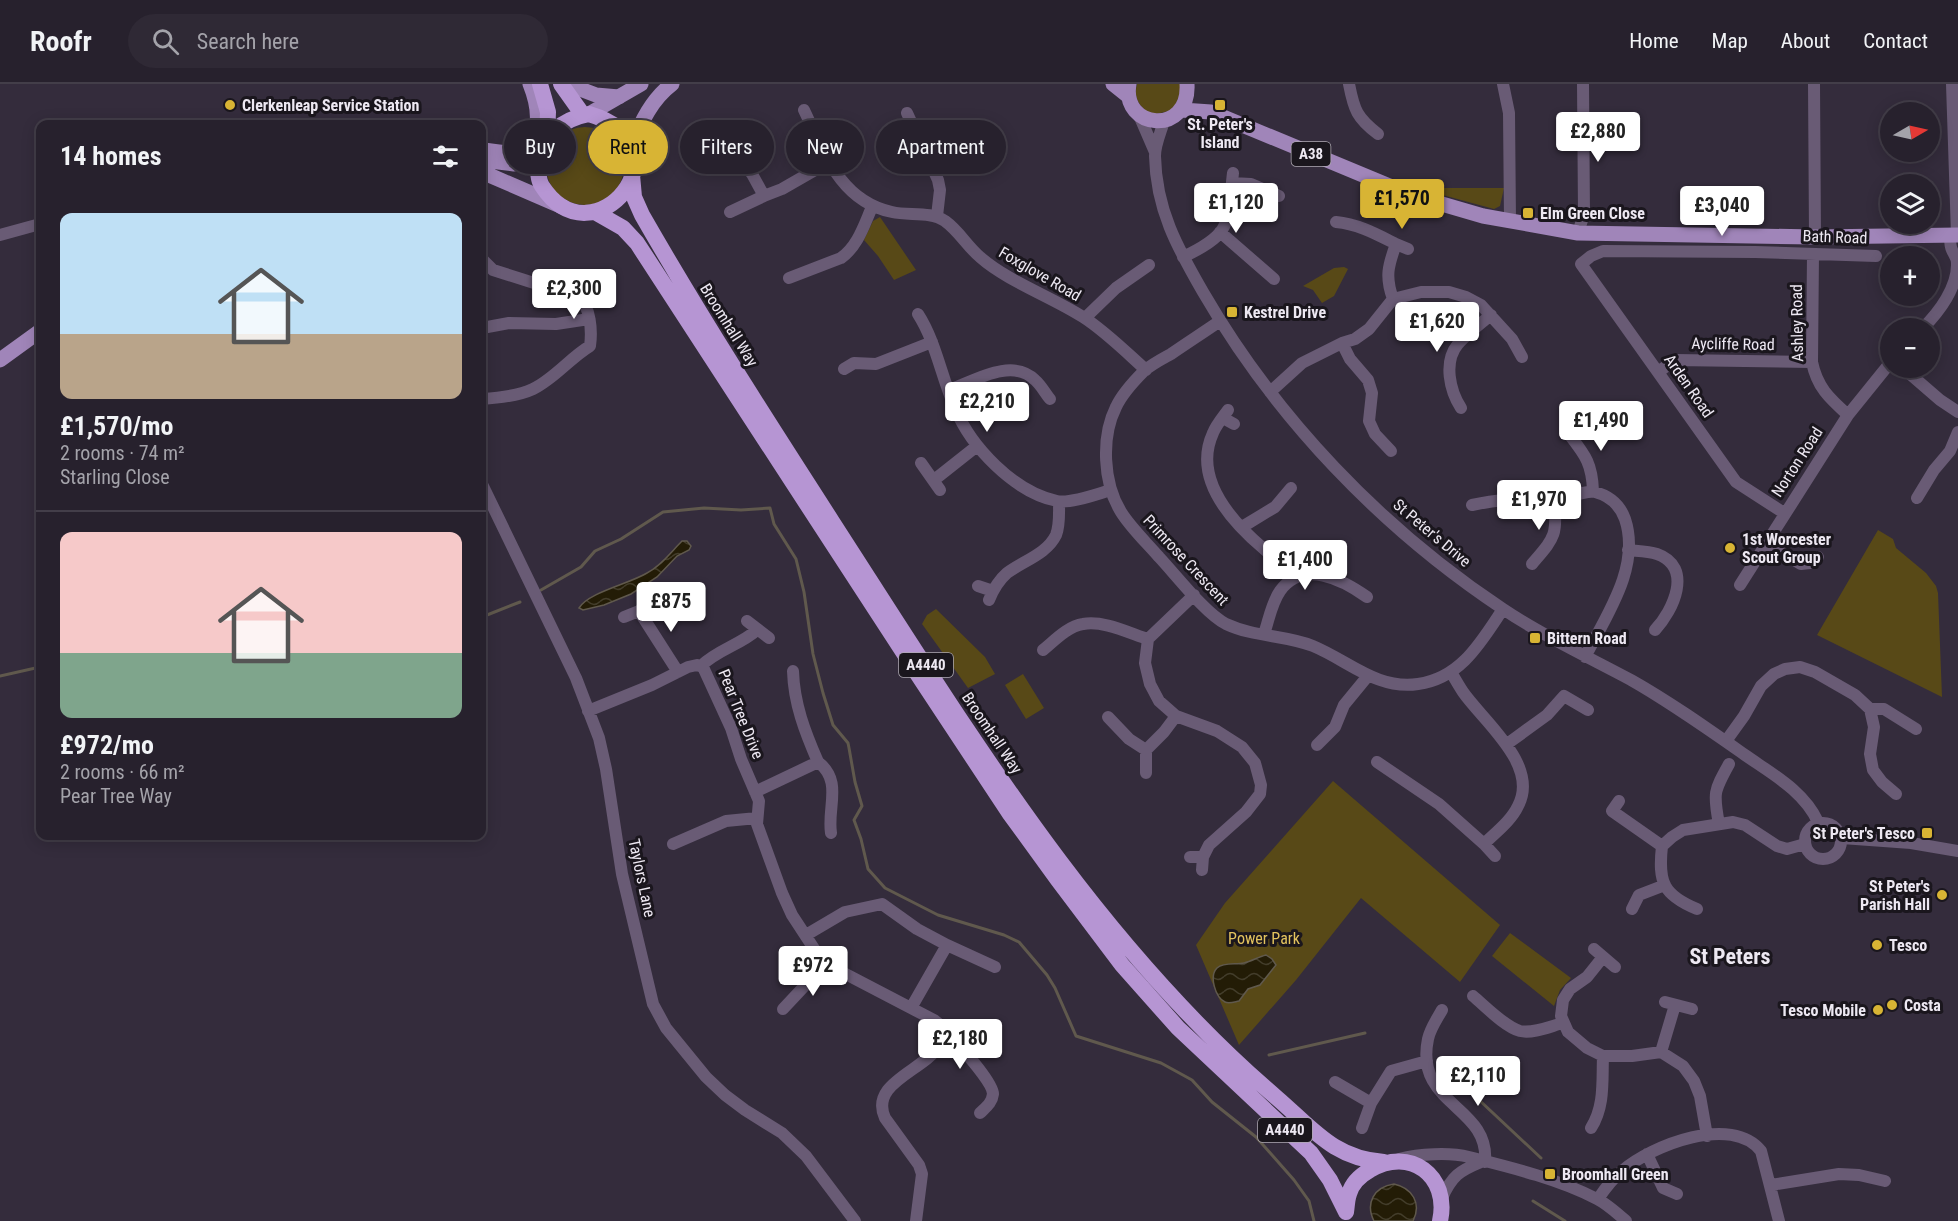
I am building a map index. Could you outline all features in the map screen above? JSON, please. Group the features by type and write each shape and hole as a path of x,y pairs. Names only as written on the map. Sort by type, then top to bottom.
{"highway":[{"path":"540,84 548,112 548,120"},
{"path":"561,84 586,115 600,120"},
{"path":"571,120 586,115"},
{"path":"539,174 540,183 547,193 563,207 575,211 595,212 604,210 617,201 624,194 632,175"},
{"name":"Broomhall Way","path":"632,175 634,198 642,215 707,324 902,630 1054,853 1125,944 1190,1017 1323,1140 1352,1157 1411,1163 1430,1175 1440,1190 1443,1213"},
{"name":"Broomhall Way","path":"595,212 622,228 637,243 1010,814 1093,928 1122,965 1178,1028 1311,1154 1330,1180 1346,1216"},
{"path":"1346,1216 1348,1194 1353,1185 1365,1172 1390,1161"}],"main road":[{"path":"486,151 501,153 512,151 532,138 537,129 538,109 531,84"},
{"path":"567,84 596,95 619,97"},
{"path":"586,115 641,84"},
{"path":"643,120 652,105 672,84"},
{"path":"1113,84 1129,90 1132,107 1139,115 1153,122 1174,117 1182,110"},
{"name":"Bath Road","path":"1187,84 1211,112"},
{"name":"Bath Road","path":"1187,84 1188,95 1182,110 1211,112 1411,195 1445,206 1510,221 1578,233 1815,237 1955,236"},
{"path":"486,160 504,163"},
{"path":"486,174 563,207"},
{"path":"0,360 36,334"}],"street":[{"path":"1349,84 1357,114 1371,122 1378,134"},
{"path":"1503,84 1509,113 1510,221"},
{"path":"1578,233 1584,214 1583,84"},
{"path":"1814,84 1815,237"},
{"path":"1934,318 1948,295 1955,276 1957,261 1952,250 1955,236 1952,84"},
{"path":"804,110 812,120"},
{"path":"837,174 858,199 872,207 894,213 937,216 940,190 938,180 907,113"},
{"name":"St Peter's Drive","path":"1139,115 1155,152"},
{"name":"St Peter's Drive","path":"1164,121 1155,152 1157,184 1164,215 1183,257 1220,321 1270,392 1349,483 1447,569 1503,609 1631,681 1726,741 1797,792 1812,809 1818,822 1833,824 1842,838"},
{"path":"752,174 764,196"},
{"path":"730,212 782,189 808,174"},
{"path":"1183,257 1206,246 1220,232 1230,213 1232,178 1279,196"},
{"path":"789,278 841,258 847,253 858,238 872,207"},
{"name":"Foxglove Road","path":"937,216 956,230 979,257 1085,318 1146,370"},
{"path":"1336,222 1364,228 1402,246 1389,264 1387,283 1393,299"},
{"path":"0,235 36,225"},
{"path":"1220,232 1274,279"},
{"name":"Bath Road","path":"1581,264 1604,251 1876,256"},
{"name":"Ashley Road","path":"1813,254 1812,362 1815,378 1830,399 1848,415"},
{"path":"486,263 493,270 578,297 584,301 592,336 590,346 576,354 533,388 519,393 486,398"},
{"name":"Arden Road","path":"1581,264 1736,482 1784,513"},
{"path":"1085,318 1116,288 1149,265"},
{"path":"1270,392 1302,363 1355,339 1369,329 1393,299 1421,292 1449,292 1481,305 1512,339 1522,357"},
{"path":"918,314 928,329 955,408 977,446 995,465 1019,484 1039,495 1059,502 1111,490"},
{"path":"1461,408 1454,398 1451,384 1451,360 1458,344 1491,315"},
{"path":"486,327 509,323 556,324 589,319"},
{"name":"Primrose Crescent","path":"1220,321 1146,370 1129,388 1116,406 1107,448 1111,490 1120,512 1194,595 1224,623 1247,632 1290,638 1315,647 1367,677 1395,685 1418,684 1452,672 1480,645 1503,609"},
{"path":"850,361 876,364 932,342"},
{"path":"1342,343 1350,359 1368,380 1372,393 1369,421 1375,434 1390,451"},
{"name":"Aycliffe Road","path":"1658,372 1675,360 1812,362"},
{"path":"949,390 999,371 1008,370 1018,371 1034,378 1046,394 1054,381"},
{"name":"Norton Road","path":"1740,585 1848,415 1880,375"},
{"path":"1915,378 1958,412"},
{"path":"1234,424 1226,414 1212,434 1208,456 1210,480 1219,501 1263,549 1287,568 1294,578"},
{"path":"1565,429 1587,458 1592,472 1593,491"},
{"path":"1917,498 1934,470 1950,451 1958,432"},
{"path":"921,463 937,485 977,446"},
{"path":"1242,527 1275,507 1291,488"},
{"path":"1472,505 1504,500 1554,500 1593,491 1612,499 1622,510 1628,528 1625,572 1585,657"},
{"name":"Taylors Lane","path":"486,492 576,678 599,738 622,874 649,991 662,1020 684,1052 725,1095 782,1133 806,1156 855,1221"},
{"path":"1532,564 1555,535 1554,500"},
{"path":"978,586 991,596 1005,575 1031,559 1050,543 1056,535 1059,502"},
{"path":"1767,544 1801,564 1818,557"},
{"path":"1628,550 1656,554 1669,562 1676,573 1677,594 1664,620 1655,630"},
{"path":"1329,575 1332,562"},
{"path":"1264,634 1274,603 1281,590 1294,578 1329,575 1367,597"},
{"path":"1194,595 1148,639 1145,663 1150,684 1160,701 1176,716 1217,731 1242,747 1255,763 1261,785 1258,797 1246,812 1197,857 1202,870"},
{"path":"624,617 659,599"},
{"path":"639,611 678,672"},
{"path":"747,621 769,638"},
{"path":"1043,650 1069,630 1082,624 1110,627 1148,639"},
{"path":"701,666 713,656 747,639 757,630"},
{"name":"Pear Tree Drive","path":"588,711 652,685 688,667 701,666 705,669 759,801 757,824 782,893 792,915 826,967"},
{"path":"1726,741 1761,686 1774,674 1785,669 1800,667 1815,672 1855,695 1870,709 1874,727 1870,754 1874,770 1882,782 1896,794"},
{"path":"794,671 794,689 799,713 818,762 826,768 831,777 833,786 830,804 831,833"},
{"path":"1452,672 1463,692 1506,744 1520,770 1524,788 1519,805 1505,824 1484,844"},
{"path":"1317,745 1335,727 1344,705 1367,677"},
{"path":"1506,744 1547,715 1564,696 1588,710"},
{"path":"1870,709 1884,709 1916,729"},
{"path":"1146,773 1146,750 1176,716"},
{"path":"1108,717 1129,739 1146,750"},
{"path":"755,792 818,762"},
{"path":"1377,762 1438,804 1495,856"},
{"path":"1719,824 1714,796 1729,764"},
{"path":"1619,801 1612,811 1662,846"},
{"path":"673,844 726,821 756,818"},
{"path":"1699,910 1670,894 1665,885 1660,863 1662,846 1683,830 1733,822 1745,825 1777,846 1787,849 1805,844"},
{"path":"1818,822 1807,831 1805,844 1817,859 1829,858 1839,852 1842,838 1911,843 1958,851"},
{"path":"1632,909 1639,895 1665,885"},
{"path":"806,935 845,912 882,904 947,945 995,967"},
{"path":"910,1008 947,945"},
{"path":"1615,967 1599,953 1587,977 1570,989 1561,1008 1563,1023 1573,1037 1603,1056 1632,1056 1661,1052 1683,1066 1694,1081 1700,1096 1707,1136"},
{"path":"783,1009 813,977 826,967 838,970 934,1020 944,1028 993,1089 990,1104 980,1113"},
{"path":"1473,996 1507,1024 1520,1031 1538,1030 1563,1023"},
{"path":"1661,1052 1670,1003 1692,1009"},
{"path":"1442,1010 1428,1037 1427,1061 1430,1073 1437,1088 1473,1122 1484,1140 1483,1162"},
{"path":"916,1221 922,1174 919,1165 885,1118 881,1110 882,1100 887,1089 939,1046 944,1028"},
{"path":"1591,1128 1598,1117 1600,1106 1603,1056"},
{"path":"1362,1128 1371,1103 1391,1071 1427,1061"},
{"path":"1335,1082 1371,1103"},
{"path":"1598,1199 1621,1171 1666,1144 1707,1136 1736,1134 1755,1143 1761,1151 1779,1221"},
{"path":"1647,1154 1663,1188 1677,1194"},
{"path":"1390,1161 1407,1157 1451,1155 1468,1157 1540,1178 1598,1199 1626,1221"},
{"path":"1443,1213 1448,1185 1456,1174 1483,1162"},
{"path":"1771,1185 1839,1174 1880,1180 1872,1192"}],"green space":[{"path":"1137,84 1180,84 1182,90 1173,110 1152,115 1138,102"},
{"path":"588,127 588,174 623,174 617,188 607,198 585,205 563,198 553,188 547,174 576,174 576,128"},
{"path":"1443,188 1504,188 1500,206 1494,209 1439,194"},
{"path":"880,217 916,270 894,280 864,240 873,221"},
{"path":"1334,268 1348,269 1334,296 1322,303 1313,290 1303,286"},
{"path":"1878,530 1893,539 1896,548 1926,573 1936,586 1942,697 1817,635"},
{"path":"936,609 985,657 995,674 968,688 922,624 927,615"},
{"path":"1023,674 1044,708 1026,719 1005,685"},
{"name":"Power Park","path":"1333,781 1500,925 1460,982 1361,898 1296,980 1239,1045 1196,945 1225,903"},
{"path":"1510,933 1571,978 1560,990 1554,1006 1492,956"}],"water":[{"path":"682,541 687,541 691,546 689,550 677,556 657,577 631,594 604,605 583,610 579,608 591,597 652,570"},
{"path":"1266,955 1276,965 1260,985 1248,989 1239,1001 1228,1003 1218,996 1213,981 1217,968 1227,964 1244,963"},
{"path":"1394,1184 1406,1189 1414,1197 1416,1214 1413,1221 1374,1221 1371,1214 1373,1197 1381,1189"}],"waterway":[{"path":"541,590 581,567 595,551 621,539 663,512 704,508 741,510 770,508 774,524 796,559 804,592 813,654 823,693 833,725 848,743 862,806 854,820 868,869 885,888 938,915 1004,935 1019,942 1055,988 1076,1036 1161,1063 1192,1080 1212,1102 1256,1137 1294,1180 1309,1201 1314,1221"},
{"path":"486,615 520,602"},
{"path":"0,676 36,668"},
{"path":"1269,1055 1365,1033"},
{"path":"1445,1068 1541,1158"},
{"path":"1533,1201 1565,1221"}],"place":[{"name":"Clerkenleap Service Station","path":"230,105"},
{"name":"St. Peter's Island","path":"1220,105"},
{"name":"Elm Green Close","path":"1528,213"},
{"name":"Kestrel Drive","path":"1232,312"},
{"name":"1st Worcester Scout Group","path":"1730,548"},
{"name":"Bittern Road","path":"1535,638"},
{"name":"St Peter's Tesco","path":"1927,833"},
{"name":"St Peter's Parish Hall","path":"1942,895"},
{"name":"Tesco","path":"1877,945"},
{"name":"Costa","path":"1892,1005"},
{"name":"Tesco Mobile","path":"1878,1010"},
{"name":"Broomhall Green","path":"1550,1174"}],"district":[{"name":"St Peters","path":"1730,956"}]}
